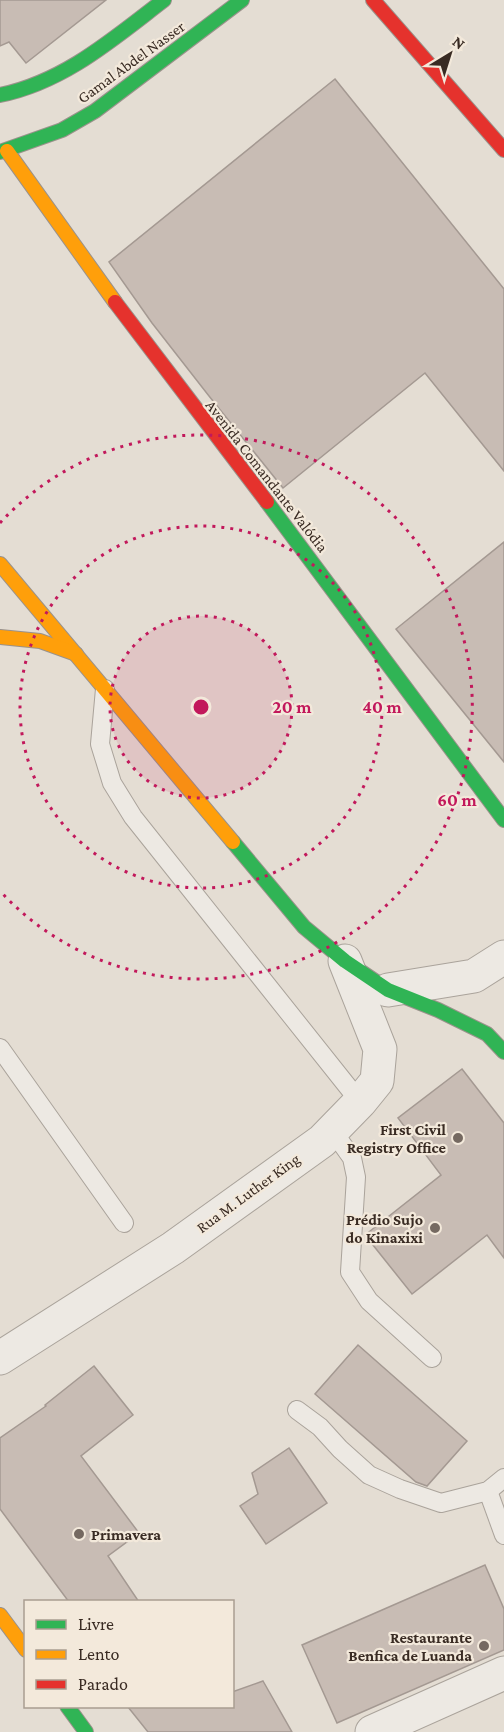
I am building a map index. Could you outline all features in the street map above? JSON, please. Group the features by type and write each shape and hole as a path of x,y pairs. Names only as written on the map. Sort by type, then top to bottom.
{"main road":[{"name":"Gamal Abdel Nasser","path":"0,95 15,93 53,79 164,0"},
{"name":"Gamal Abdel Nasser","path":"3,152 62,130 95,111 242,0"},
{"path":"373,0 504,150"},
{"name":"Avenida Comandante Valódia","path":"3,152 137,334 289,531 504,820"},
{"path":"0,564 304,927 345,961 388,990 438,1010 487,1034 504,1052"},
{"path":"0,637 40,641 76,654"},
{"path":"0,1616 24,1647"},
{"path":"68,1708 86,1732"}],"street":[{"path":"388,990 474,976 504,957"},
{"name":"Rua M. Luther King","path":"0,1358 173,1248 322,1141 360,1102 377,1081 380,1049 345,961"},
{"path":"372,1732 504,1673"}],"lane":[{"path":"105,689 100,744 112,783 133,817 360,1102"},
{"path":"0,1048 124,1223"},
{"path":"332,1130 352,1158 356,1177 350,1272 369,1301 432,1358"},
{"path":"297,1410 320,1427 369,1475 400,1489 441,1503 488,1491 504,1478"},
{"path":"488,1491 504,1535"}],"building":[{"path":"0,0 106,0 26,63 9,42 0,46"},
{"path":"335,79 504,289 504,471 425,373 283,488 152,323 109,262"},
{"path":"504,542 504,762 396,629"},
{"path":"462,1069 504,1123 504,1258 487,1235 412,1294 365,1235 441,1175 398,1118"},
{"path":"358,1345 467,1441 427,1486 416,1482 315,1394"},
{"path":"94,1366 133,1415 81,1456 139,1533 108,1556 138,1600 68,1600 0,1509 0,1438"},
{"path":"289,1448 327,1503 266,1544 240,1506 258,1494 252,1473"},
{"path":"485,1565 504,1609 504,1650 337,1723 302,1645"},
{"path":"263,1681 292,1732 148,1732 129,1708 234,1708 234,1691"}],"traffic: fast":[{"path":"0,95 23,89 67,70 107,44 164,0"},
{"path":"0,152 62,130 95,111 242,0"},
{"path":"267,502 504,820"},
{"path":"233,842 304,927 345,961 388,990 438,1010 487,1034 504,1052"},
{"path":"68,1708 86,1732"}],"traffic: slow":[{"path":"7,151 115,302"},
{"path":"0,564 233,842"},
{"path":"0,637 40,641 76,654"},
{"path":"0,1615 24,1647"}],"traffic: jam":[{"path":"373,0 504,150"},
{"path":"115,302 267,502"}],"place":[{"name":"First Civil Registry Office","path":"458,1138"},
{"name":"Prédio Sujo do Kinaxixi","path":"435,1228"},
{"name":"Primavera","path":"79,1534"},
{"name":"Restaurante Benfica de Luanda","path":"484,1646"}]}
